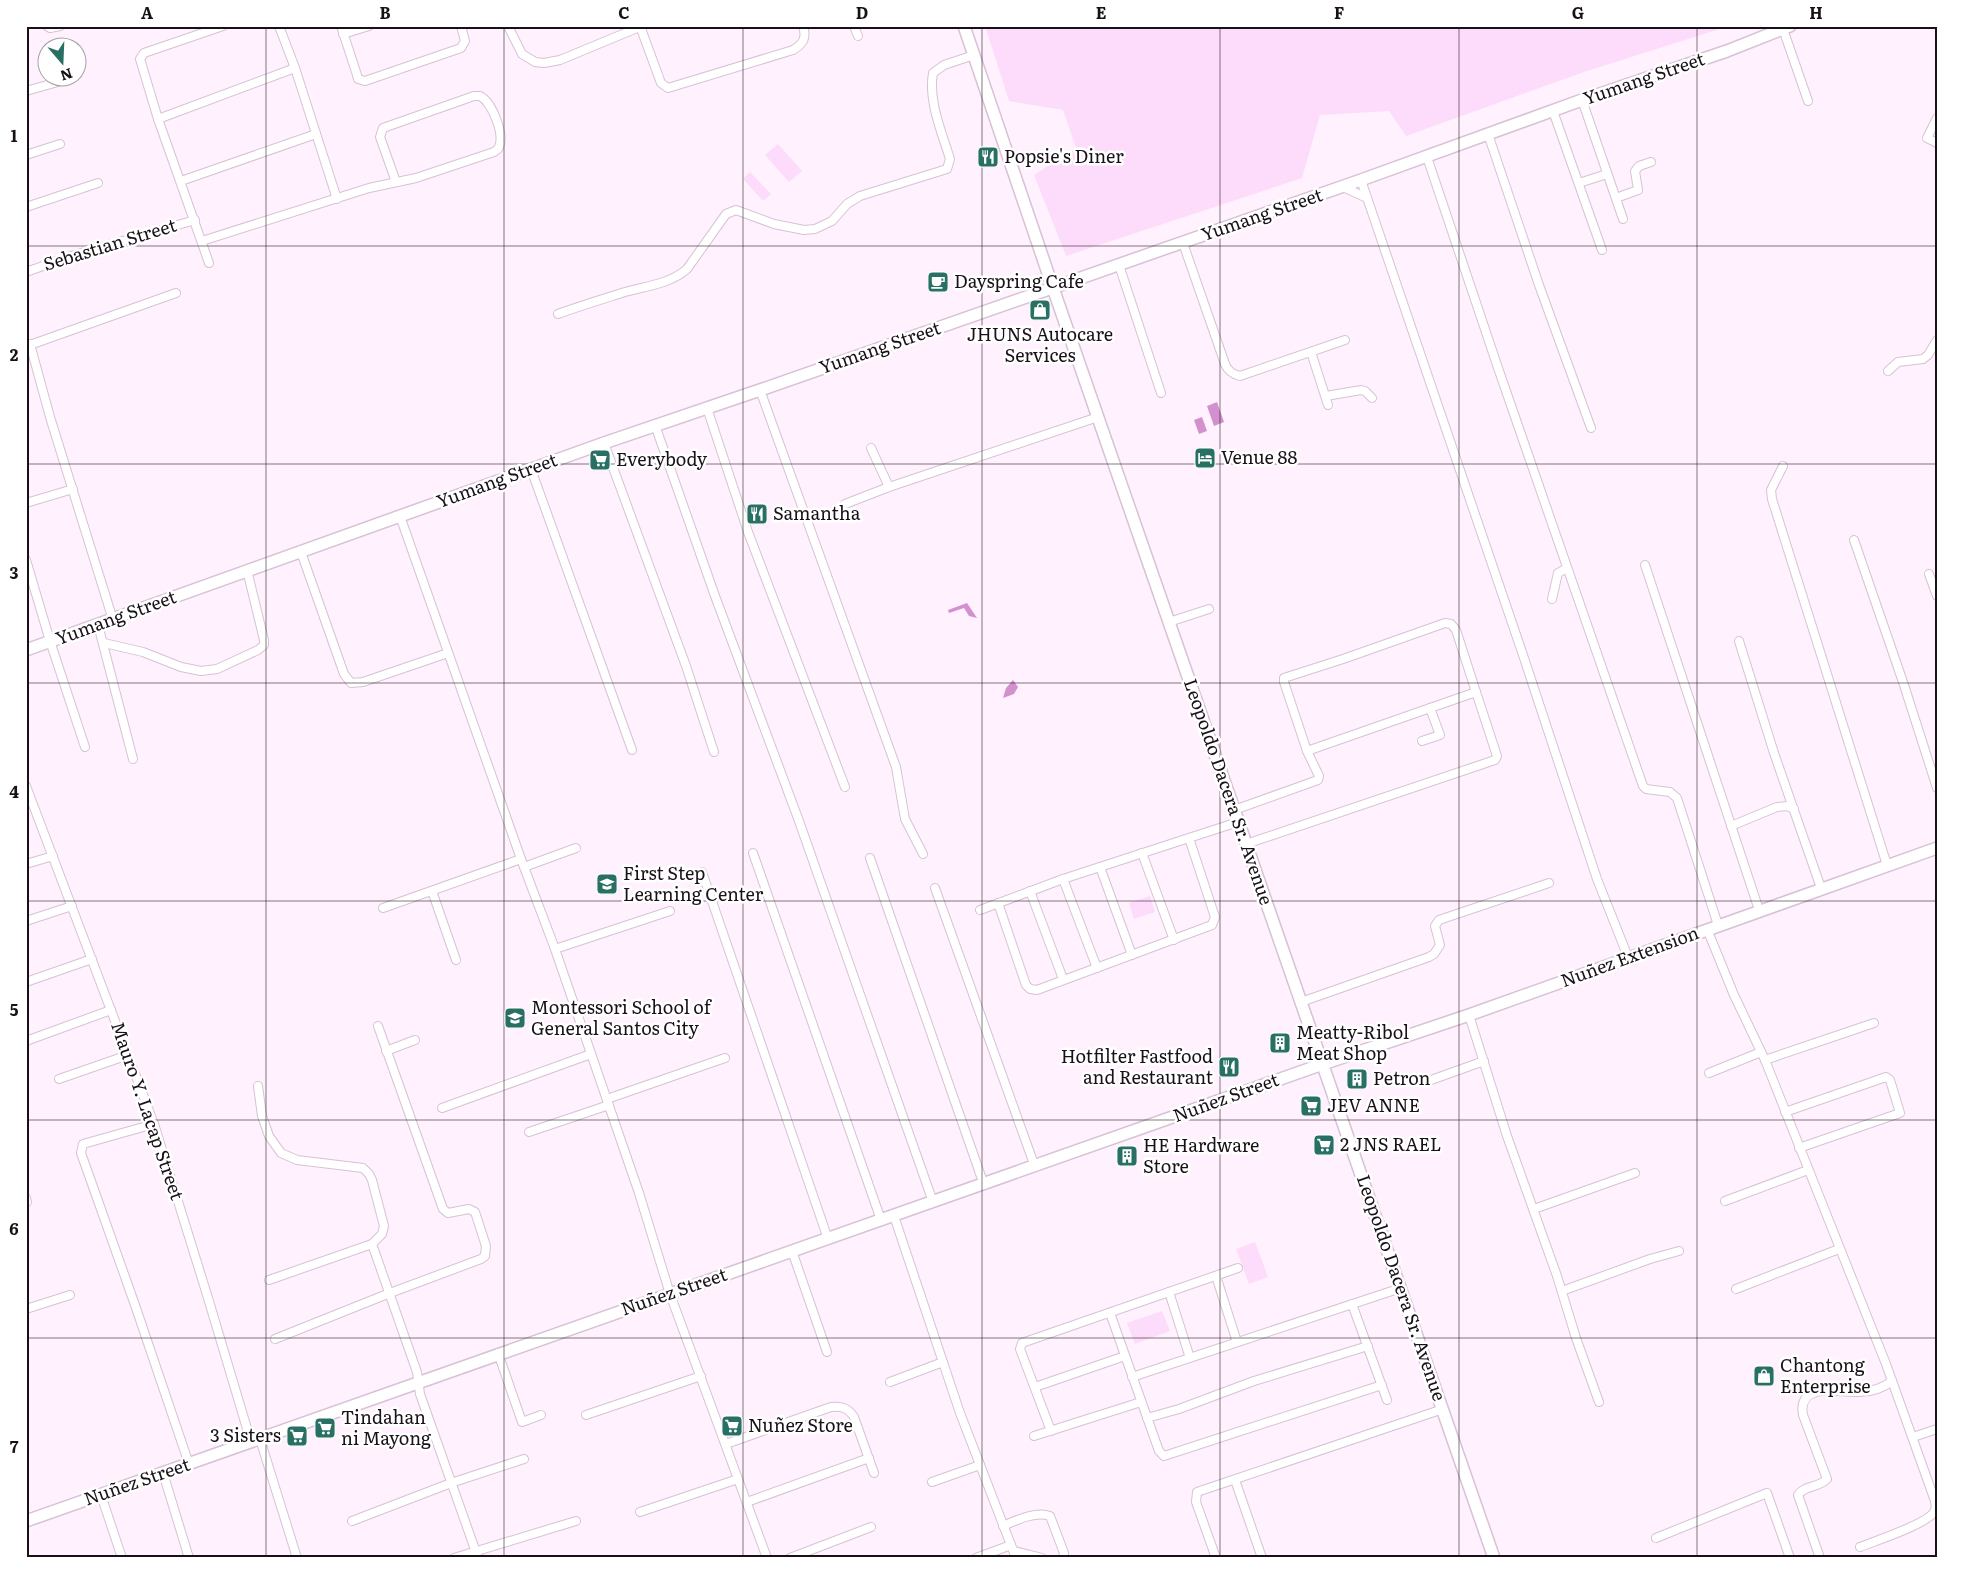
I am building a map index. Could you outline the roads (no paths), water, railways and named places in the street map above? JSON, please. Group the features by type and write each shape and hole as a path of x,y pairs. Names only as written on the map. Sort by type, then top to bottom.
{"main road":[{"name":"Leopoldo Dacera Sr. Avenue","path":"964,26 1053,288 1494,1558"},
{"name":"Yumang Street","path":"26,650 604,443 1343,187 1786,28"},
{"name":"Nuñez Extension","path":"1323,1064 1469,1015 1937,848"},
{"name":"Nuñez Street","path":"26,1521 419,1384 498,1353 984,1185 1323,1064"}],"street":[{"path":"46,26 50,28 60,26"},
{"path":"209,262 158,119 140,59 148,51 222,26"},
{"path":"279,26 295,68 336,199"},
{"path":"370,26 342,30 356,75 358,79 364,81 461,48 465,41 461,26"},
{"path":"508,26 522,54 535,62 544,63 560,60 641,26 661,84 668,88 793,50 803,42 805,36 803,26"},
{"path":"854,26 858,36"},
{"path":"1786,28 1808,101"},
{"path":"558,314 596,300 664,282 681,274 687,269 726,214 731,210 740,210 774,224 804,230 815,229 832,221 847,204 860,196 947,169 950,159 933,96 931,82 933,73 944,65 974,55"},
{"path":"158,119 295,68"},
{"path":"202,241 336,199 433,172 498,149 501,145 500,136 494,113 489,103 480,96 474,96 383,128 380,137 396,182"},
{"path":"1582,100 1623,219"},
{"path":"1553,111 1602,250"},
{"path":"1937,118 1927,138 1937,143"},
{"path":"181,181 316,134"},
{"path":"1488,134 1539,285 1591,428"},
{"path":"26,155 60,144"},
{"path":"1427,156 1497,366 1643,786 1646,789 1670,792 1678,798 1713,927 1734,995 1765,1060 1892,1381 1935,1501 1936,1507 1934,1512 1918,1523 1860,1547"},
{"path":"1616,198 1638,190 1635,171 1639,166 1651,162"},
{"path":"1579,183 1607,174"},
{"path":"1361,180 1461,470 1597,879 1628,957"},
{"path":"26,207 98,183"},
{"path":"1343,187 1367,198"},
{"name":"Sebastian Street","path":"26,272 71,256 195,220"},
{"path":"1183,243 1228,370 1234,375 1240,376 1345,340"},
{"path":"1119,265 1160,393"},
{"path":"113,620 28,345 176,294"},
{"path":"1888,371 1898,362 1923,359 1928,355 1937,340"},
{"path":"1311,352 1328,404"},
{"path":"760,390 896,767 905,819 923,854"},
{"path":"1326,396 1361,390 1365,391 1372,398"},
{"path":"707,408 748,532 845,787"},
{"path":"845,504 889,486 1098,418"},
{"path":"655,426 706,571 826,896 933,1202"},
{"path":"604,443 686,666 714,752"},
{"path":"871,448 889,486"},
{"path":"1783,466 1771,490 1772,500 1836,698 1887,865"},
{"path":"531,469 632,750"},
{"path":"26,503 73,489"},
{"path":"400,516 522,863 555,949 608,1102 670,1294 767,1558"},
{"path":"1854,540 1937,788"},
{"path":"301,552 344,674 351,683 363,682 448,653"},
{"path":"26,560 85,747"},
{"path":"1645,566 1759,910"},
{"path":"1552,600 1558,573 1567,568"},
{"path":"104,644 143,652 181,667 201,671 217,669 258,650 264,645 264,640 247,570"},
{"path":"1928,574 1937,596"},
{"path":"1169,622 1209,609"},
{"path":"1234,810 1318,780 1319,776 1308,750 1284,678 1445,623 1454,626 1497,756 1495,760 1246,844"},
{"path":"98,625 133,759"},
{"path":"1739,641 1774,753 1821,888"},
{"path":"1308,750 1476,692"},
{"path":"1422,741 1440,735 1430,708"},
{"name":"Mauro Y. Lacap Street","path":"26,786 28,797 72,906 154,1124 255,1441 297,1558"},
{"path":"1731,826 1777,808 1788,806 1794,809"},
{"path":"980,910 1063,879 1238,822"},
{"path":"998,903 1026,985 1037,990 1209,927 1214,922 1215,917 1189,838"},
{"path":"383,908 522,863 576,848"},
{"path":"753,853 881,1220"},
{"path":"1142,853 1174,940"},
{"path":"26,864 52,856"},
{"path":"870,858 984,1185"},
{"path":"1100,867 1132,955"},
{"path":"702,872 828,1239"},
{"path":"1063,879 1097,968"},
{"path":"1301,1002 1429,957 1440,946 1435,926 1439,920 1549,883"},
{"path":"935,888 1035,1167"},
{"path":"432,891 456,960"},
{"path":"1030,891 1063,980"},
{"path":"26,921 72,906"},
{"path":"555,949 670,911"},
{"path":"26,982 92,959"},
{"path":"26,1041 111,1010"},
{"path":"1469,1015 1508,1136 1599,1402"},
{"path":"1765,1060 1874,1023"},
{"path":"275,1339 486,1256 487,1250 475,1212 469,1209 448,1213 443,1209 378,1026"},
{"path":"386,1051 415,1040"},
{"path":"1709,1074 1761,1052"},
{"path":"442,1108 591,1054"},
{"path":"59,1079 128,1055"},
{"path":"529,1132 725,1058"},
{"path":"1431,1080 1484,1061"},
{"path":"1785,1112 1886,1077 1890,1080 1900,1112 1799,1148"},
{"path":"258,1086 262,1116 269,1136 280,1153 297,1160 363,1168 369,1174 384,1226 382,1234 372,1244 269,1280"},
{"path":"154,1124 83,1144 81,1154 136,1305 189,1464"},
{"path":"1724,1201 1808,1170"},
{"path":"1534,1209 1636,1173"},
{"path":"894,1216 943,1362 980,1465 1014,1551"},
{"path":"372,1244 417,1372 420,1394 476,1554"},
{"path":"1736,1289 1839,1249"},
{"path":"792,1251 826,1352"},
{"path":"1562,1291 1650,1259 1679,1251"},
{"path":"1051,1431 1020,1349 1022,1343 1238,1268"},
{"path":"1216,1276 1237,1342"},
{"path":"1132,1377 1401,1288"},
{"path":"1169,1292 1190,1358"},
{"path":"26,1309 70,1295"},
{"path":"1352,1304 1387,1400"},
{"path":"1110,1313 1160,1454 1166,1456 1382,1385"},
{"path":"1147,1418 1368,1346"},
{"path":"498,1353 522,1422 541,1415"},
{"path":"1035,1387 1125,1356"},
{"path":"890,1382 943,1362"},
{"path":"586,1415 700,1376"},
{"path":"1820,1558 1798,1495 1802,1490 1822,1484 1826,1480 1803,1415 1804,1402 1808,1397 1820,1390 1861,1392 1881,1388 1892,1381"},
{"path":"1034,1436 1142,1402"},
{"path":"726,1444 838,1406 850,1411 854,1418 874,1473"},
{"path":"1216,1558 1196,1502 1197,1492 1443,1409"},
{"path":"1913,1437 1937,1429"},
{"path":"747,1502 869,1458"},
{"path":"352,1521 452,1483 524,1459"},
{"path":"932,1482 980,1465"},
{"path":"163,1473 189,1558"},
{"path":"640,1512 738,1478"},
{"path":"1235,1480 1262,1558"},
{"path":"1656,1538 1767,1493 1790,1558"},
{"path":"100,1495 122,1558"},
{"path":"1003,1526 1035,1515 1050,1516 1064,1553 1063,1558"},
{"path":"454,1558 476,1554 576,1521"},
{"path":"790,1558 871,1527"},
{"path":"976,1558 1014,1551 1042,1558"}],"place":[{"name":"Popsie's Diner","path":"988,157"},
{"name":"Dayspring Cafe","path":"938,282"},
{"name":"JHUNS Autocare Services","path":"1040,310"},
{"name":"Venue 88","path":"1205,458"},
{"name":"Everybody","path":"600,460"},
{"name":"Samantha","path":"757,514"},
{"name":"First Step Learning Center","path":"607,884"},
{"name":"Montessori School of General Santos City","path":"515,1018"},
{"name":"Meatty-Ribol Meat Shop","path":"1280,1043"},
{"name":"Hotfilter Fastfood and Restaurant","path":"1229,1067"},
{"name":"Petron","path":"1357,1079"},
{"name":"JEV ANNE","path":"1311,1106"},
{"name":"2 JNS RAEL","path":"1324,1145"},
{"name":"HE Hardware Store","path":"1127,1156"},
{"name":"Chantong Enterprise","path":"1764,1376"},
{"name":"Nuñez Store","path":"732,1426"},
{"name":"Tindahan ni Mayong","path":"325,1428"},
{"name":"3 Sisters","path":"297,1436"}]}
